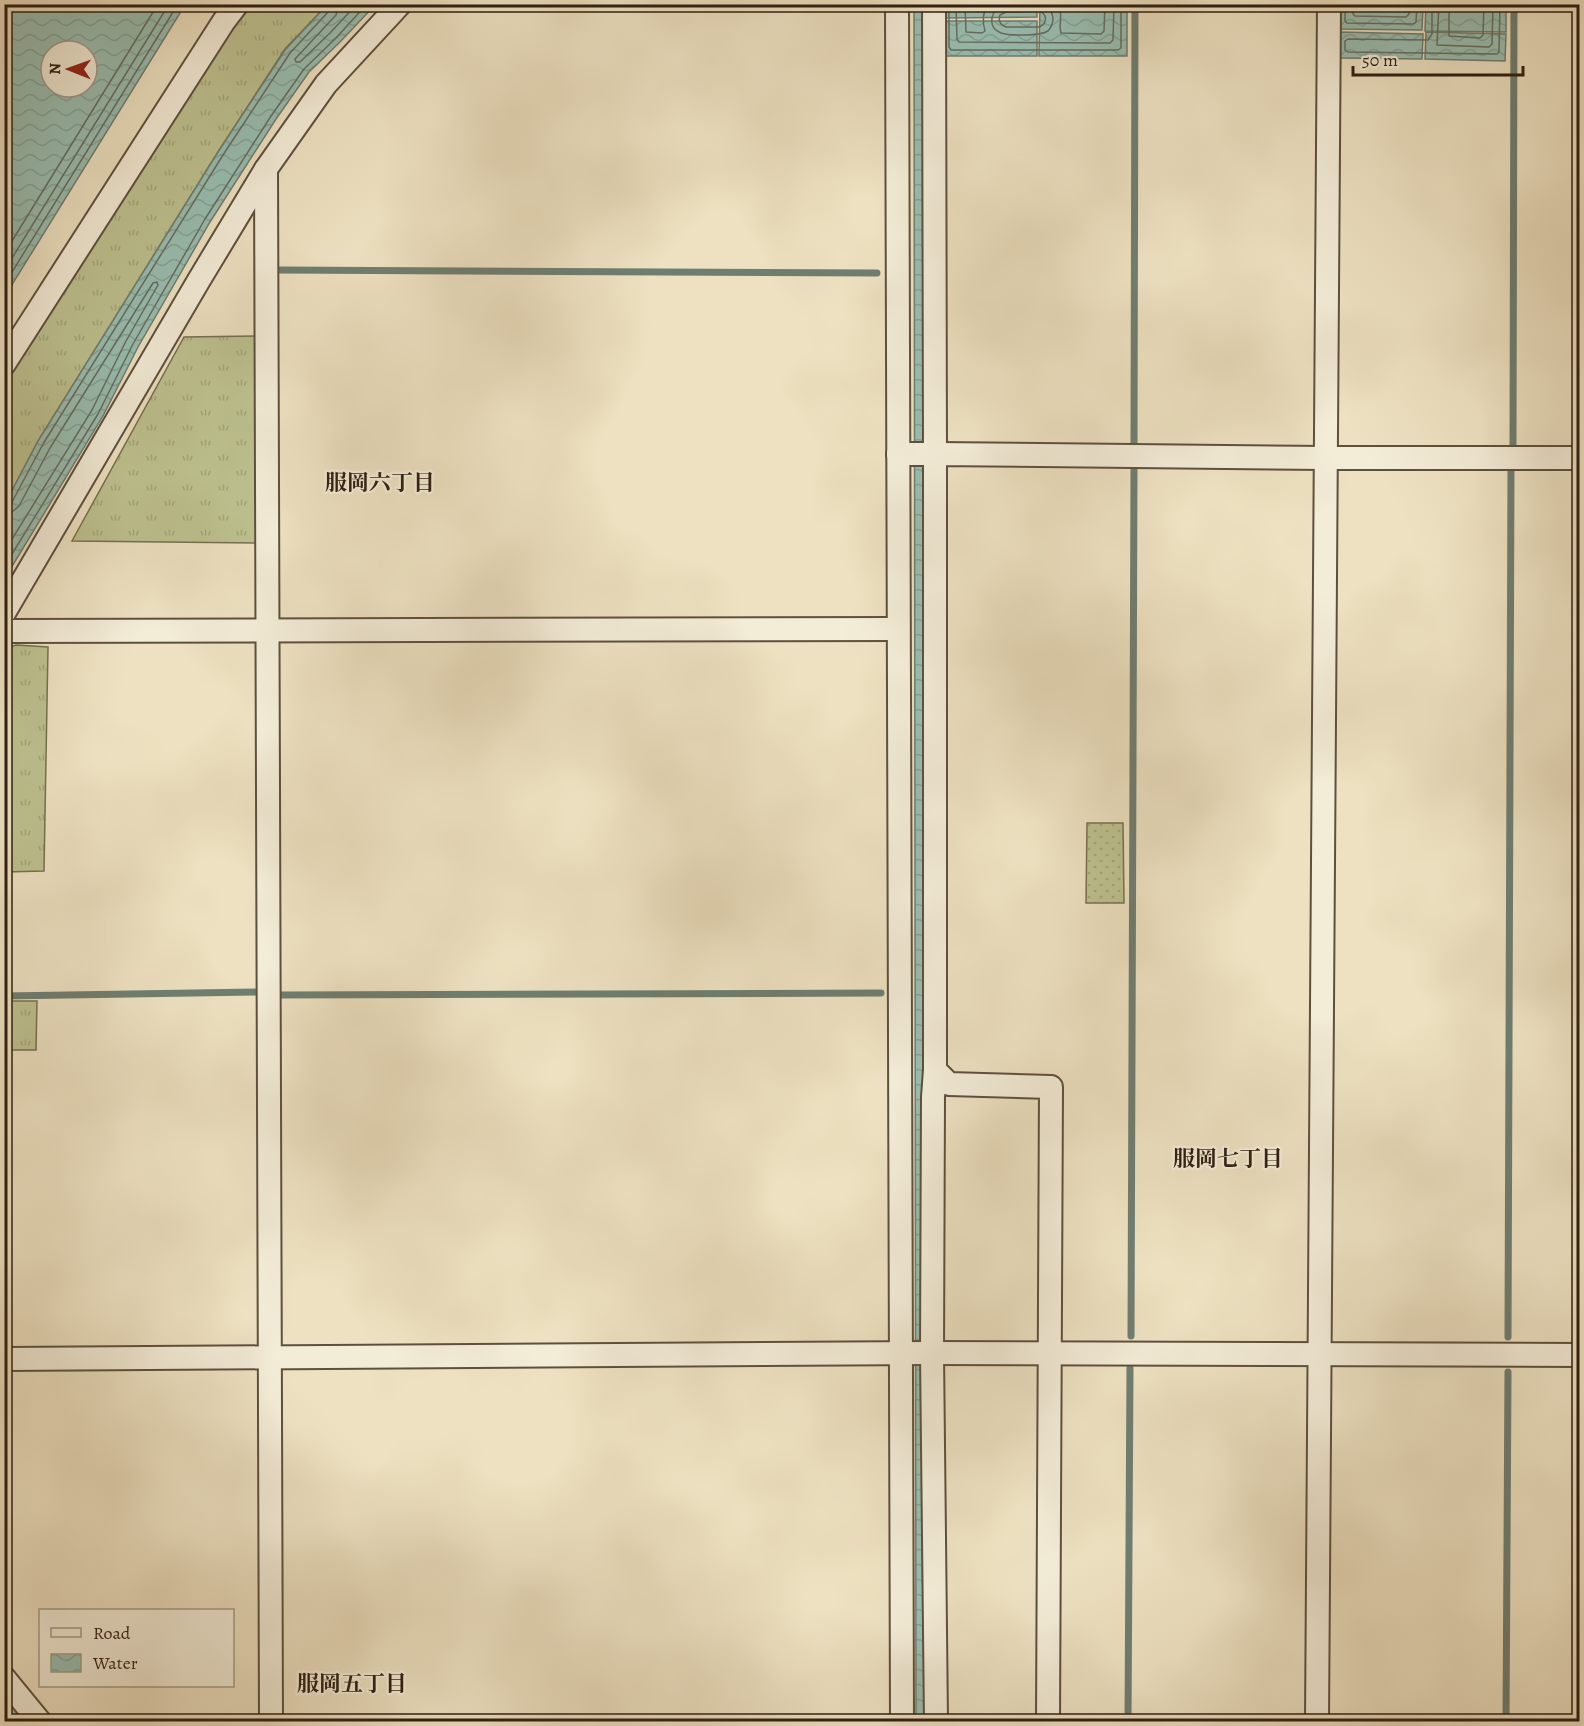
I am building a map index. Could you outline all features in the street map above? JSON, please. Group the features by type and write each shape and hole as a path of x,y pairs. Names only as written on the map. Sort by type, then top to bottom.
{"street":[{"path":"4,364 237,4"},
{"path":"4,614 266,169 326,84 400,4"},
{"path":"897,4 902,1722"},
{"path":"934,4 935,1070 931,1353 936,1722"},
{"path":"1317,1722 1329,4"},
{"path":"266,169 271,1722"},
{"path":"898,454 1580,458"},
{"path":"4,631 898,629"},
{"path":"935,1070 949,1084 1051,1087 1048,1722"},
{"path":"4,1359 900,1353 1580,1355"},
{"path":"4,1678 40,1722"}],"green space":[{"path":"249,5 327,5 285,49 218,152 38,441 5,504 5,383 234,22"},
{"path":"257,336 257,543 72,541 184,337"},
{"path":"16,645 48,647 44,871 5,872 5,649"},
{"path":"1087,823 1123,823 1124,903 1086,903"},
{"path":"4,1001 37,1001 36,1050 5,1050"}],"water":[{"path":"4,5 185,5 5,296"},
{"path":"327,5 375,5 309,72 276,119 210,222 138,347 103,416 5,578 5,504 38,441 218,152 285,50"},
{"path":"914,5 925,5 927,1722 916,1721"},
{"path":"943,5 1037,5 1037,17 943,18"},
{"path":"1040,5 1127,5 1127,56 1039,56"},
{"path":"1339,5 1423,5 1422,30 1339,29"},
{"path":"1426,5 1506,6 1506,32 1425,31"},
{"path":"943,21 1037,21 1037,56 943,56"},
{"path":"1339,32 1423,34 1422,59 1339,58"},
{"path":"1426,32 1506,34 1505,61 1425,59"},
{"path":"5,1695 26,1721 5,1721"}],"waterway":[{"path":"1134,443 1135,4"},
{"path":"1513,446 1514,4"},
{"path":"279,270 877,273"},
{"path":"1508,1337 1511,467"},
{"path":"1131,1336 1134,469"},
{"path":"4,996 261,992"},
{"path":"281,995 881,993"},
{"path":"1128,1722 1130,1368"},
{"path":"1506,1722 1508,1372"},
{"path":"281,1719 885,1720"},
{"path":"55,1720 226,1722"}],"district":[{"name":"服岡六丁目","path":"380,483"},
{"name":"服岡七丁目","path":"1228,1159"},
{"name":"服岡五丁目","path":"352,1684"}]}
